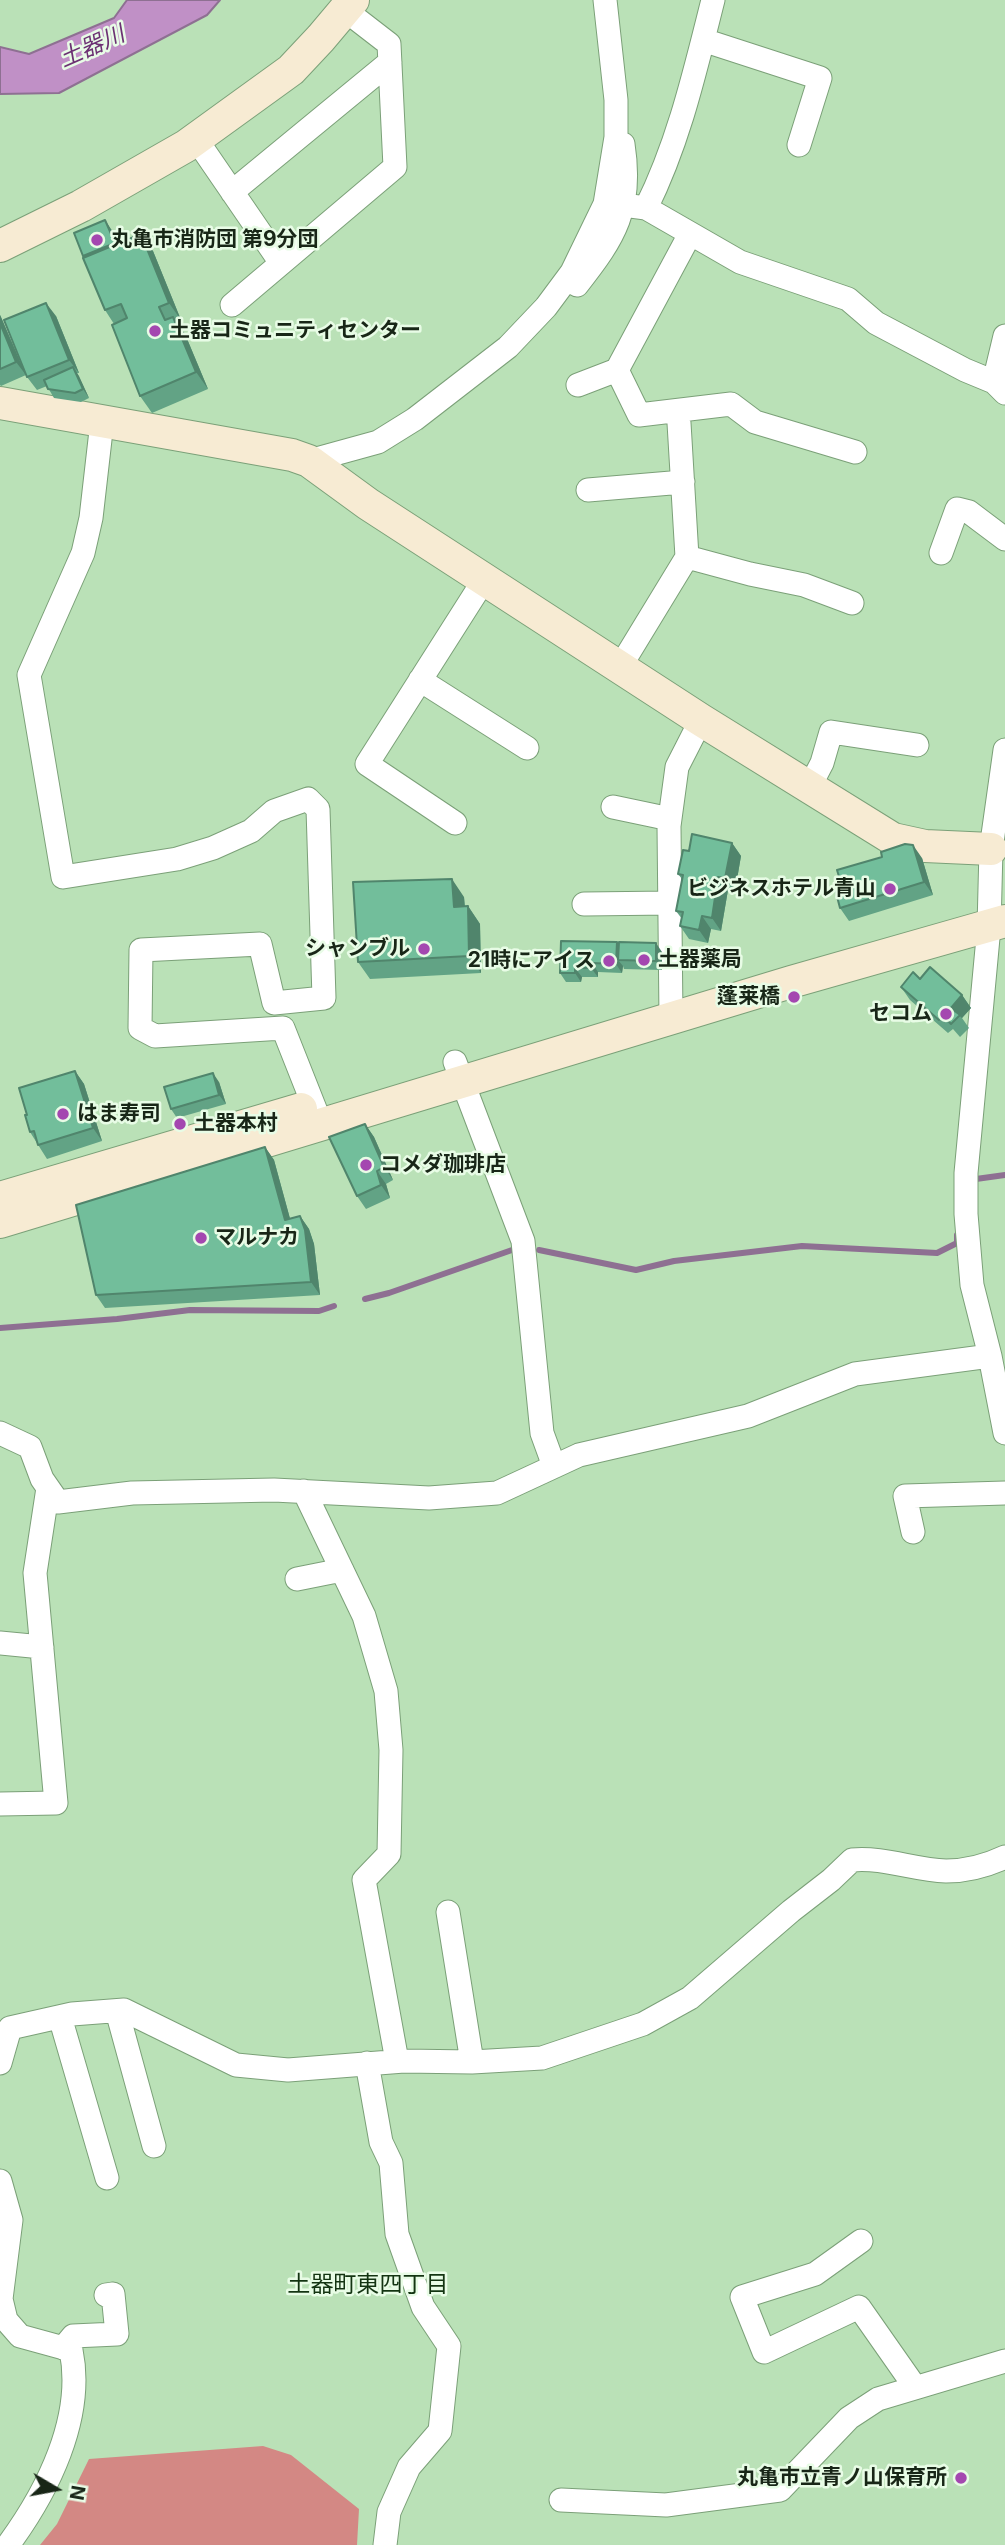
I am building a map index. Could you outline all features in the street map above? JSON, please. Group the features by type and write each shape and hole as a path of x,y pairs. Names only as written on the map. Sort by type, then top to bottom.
{"street":[{"path":"546,307 572,291 600,255 618,223 626,193 626,162 604,0"},
{"path":"646,208 683,116 713,0"},
{"path":"0,246 81,206 195,139 291,70 349,5 389,44 395,167 232,305"},
{"path":"703,40 820,78 799,145"},
{"path":"232,192 390,62"},
{"path":"309,461 378,442 415,419 509,347 546,307 572,272 605,204 616,137 617,100"},
{"path":"195,139 281,263"},
{"path":"623,205 646,208 740,262 848,299 876,323 1000,387 1005,336"},
{"path":"578,385 617,370 691,234"},
{"path":"617,370 639,415 731,404 755,422 855,452"},
{"path":"0,403 292,455 309,461 368,505 701,720 892,839 925,846 991,849"},
{"path":"102,422 91,518 83,553 29,675 63,877 177,859 213,848 251,831 275,811 308,799 318,809 324,998 274,1003"},
{"path":"620,667 687,557 679,423"},
{"path":"589,490 682,482"},
{"path":"942,553 957,509 969,513 1005,539"},
{"path":"687,557 804,585 852,603"},
{"path":"455,823 367,764 484,580"},
{"path":"420,680 527,748"},
{"path":"671,1008 670,819 677,767 701,720"},
{"path":"809,788 822,763 831,732 917,745"},
{"path":"1005,750 991,849 997,913 966,1173 966,1214 972,1284 1005,1433"},
{"path":"614,807 670,819"},
{"path":"584,904 670,903"},
{"path":"0,1222 318,1115 997,913"},
{"path":"283,1028 155,1036 140,1028 141,950 260,944 274,1003 318,1115"},
{"path":"459,1072 523,1241 542,1433 554,1466"},
{"path":"0,1198 318,1115"},
{"path":"0,1433 30,1447 43,1479 58,1502 132,1493 304,1490 429,1498 497,1493 579,1455 748,1416 855,1374 990,1356"},
{"path":"0,1804 56,1803 35,1573 48,1488"},
{"path":"304,1490 364,1616 386,1691 391,1750 389,1854 364,1880 397,2061"},
{"path":"913,1532 905,1496 1005,1493"},
{"path":"297,1578 342,1570"},
{"path":"0,1643 42,1647"},
{"path":"0,2063 5,2022 124,2010 236,2066 288,2070 397,2061 472,2062 541,2058 643,2024 690,1998 852,1860 869,1858 943,1871 972,1869 1005,1857"},
{"path":"448,1912 472,2062"},
{"path":"117,2011 154,2146"},
{"path":"60,2018 107,2178"},
{"path":"367,2063 381,2142 391,2163 397,2234 423,2307 449,2346 440,2431 409,2467 389,2512 385,2545"},
{"path":"0,2181 11,2220 1,2299 6,2320 20,2336 71,2350 75,2369 64,2441 53,2472 8,2545"},
{"path":"861,2241 814,2274 742,2297 764,2352 859,2307 915,2388"},
{"path":"63,2348 73,2336 117,2334 113,2294 106,2295"},
{"path":"561,2500 666,2505 779,2490 849,2418 878,2399 1005,2361"}],"shaded area":[{"path":"263,2446 291,2455 359,2509 357,2545 40,2545 57,2524 89,2459"}],"water":[{"name":"土器川","path":"127,0 220,0 207,15 59,93 0,94 0,47 29,54 114,18"}],"building":[{"path":"105,220 115,243 83,256 74,233"},
{"name":"土器コミュニティセンター","path":"141,234 169,303 159,307 165,320 173,317 196,372 140,396 112,325 127,318 121,304 105,310 83,258"},
{"path":"46,303 69,360 27,377 4,320"},
{"path":"0,323 16,362 0,369"},
{"path":"73,367 83,389 75,393 48,389 44,380"},
{"path":"692,834 732,843 725,878 718,877 712,918 702,916 699,930 680,926 683,912 676,911 683,875 678,874 683,850 689,851"},
{"path":"905,844 913,845 924,882 840,908 834,885 841,883 837,870 882,857 881,852"},
{"name":"シャンブル","path":"452,879 454,907 468,906 469,956 358,962 353,882"},
{"path":"561,941 617,942 616,964 592,963 591,968 575,968 575,973 560,973"},
{"path":"619,942 656,943 656,961 618,960"},
{"name":"セコム","path":"930,967 962,995 951,1008 960,1015 951,1024 944,1016 939,1020 901,987 913,972 920,979"},
{"name":"はま寿司","path":"75,1071 93,1128 38,1145 34,1131 30,1132 19,1088"},
{"path":"213,1073 219,1095 171,1109 164,1087"},
{"name":"コメダ珈琲店","path":"365,1124 384,1167 377,1171 381,1185 357,1196 329,1137"},
{"name":"マルナカ","path":"265,1147 285,1220 300,1216 305,1230 311,1282 96,1295 76,1205"}],"waterway":[{"path":"976,1179 1005,1175"},
{"path":"539,1250 636,1270 674,1261 802,1246 937,1253 957,1243 957,1235"},
{"path":"365,1299 512,1250"},
{"path":"0,1328 190,1310 319,1311 334,1306"}],"place":[{"name":"丸亀市消防団 第9分団","path":"97,240"},
{"name":"土器コミュニティセンター","path":"155,331"},
{"name":"ビジネスホテル青山","path":"890,889"},
{"name":"シャンブル","path":"424,949"},
{"name":"土器薬局","path":"644,960"},
{"name":"21時にアイス","path":"609,961"},
{"name":"蓬莱橋","path":"794,997"},
{"name":"セコム","path":"946,1014"},
{"name":"はま寿司","path":"63,1114"},
{"name":"土器本村","path":"180,1124"},
{"name":"コメダ珈琲店","path":"366,1165"},
{"name":"マルナカ","path":"201,1238"},
{"name":"丸亀市立青ノ山保育所","path":"961,2478"}],"district":[{"name":"土器町東四丁目","path":"368,2285"}]}
